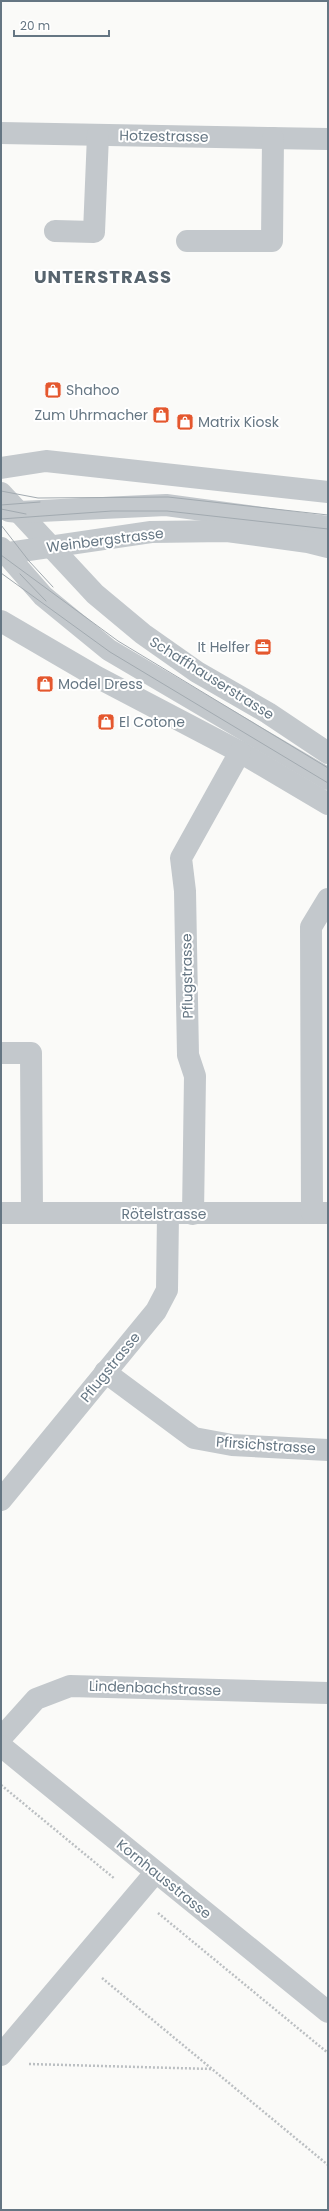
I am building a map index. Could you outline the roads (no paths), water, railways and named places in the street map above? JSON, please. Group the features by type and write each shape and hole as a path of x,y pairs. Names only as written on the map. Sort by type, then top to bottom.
{"street":[{"name":"Hotzestrasse","path":"1,133 328,139"},
{"path":"55,231 94,232 98,135"},
{"path":"187,241 272,241 274,138"},
{"path":"1,468 46,461 328,492"},
{"name":"Schaffhauserstrasse","path":"1,493 10,512 52,546 95,594 143,634 197,672 268,713 328,753"},
{"name":"Weinbergstrasse","path":"10,512 166,505 328,527"},
{"name":"Weinbergstrasse","path":"3,552 151,532 227,532 308,542 328,547"},
{"name":"Schaffhauserstrasse","path":"3,552 43,596 109,650 328,779"},
{"path":"1,621 97,677 240,752 328,804"},
{"name":"Pflugstrasse","path":"193,1214 195,1076 188,1055 185,891 181,858 240,752"},
{"path":"320,1213 319,962 311,927 328,899"},
{"path":"1,1053 31,1053 32,1214"},
{"name":"Rötelstrasse","path":"1,1214 320,1213"},
{"name":"Pflugstrasse","path":"1,1500 156,1311 167,1290 168,1214"},
{"name":"Pfirsichstrasse","path":"105,1372 194,1438 232,1445 328,1450"},
{"name":"Lindenbachstrasse","path":"1,1738 36,1699 70,1686 328,1693"},
{"name":"Kornhausstrasse","path":"1,1746 328,2012"},
{"path":"1,2055 156,1873"}],"tram line":[{"path":"1,491 38,498 168,497 328,515"},
{"path":"1,505 40,502"},
{"path":"1,509 26,514"},
{"path":"1,519 112,511 167,511 328,529"},
{"path":"1,525 29,561 53,587"},
{"path":"1,555 118,641 328,768"},
{"path":"1,573 110,652 328,783"},
{"path":"20,574 46,601"}],"place":[{"name":"Shahoo","path":"53,390"},
{"name":"Zum Uhrmacher","path":"161,415"},
{"name":"Matrix Kiosk","path":"185,422"},
{"name":"It Helfer","path":"263,647"},
{"name":"Model Dress","path":"45,684"},
{"name":"El Cotone","path":"106,722"}],"district":[{"name":"UNTERSTRASS","path":"103,277"}]}
